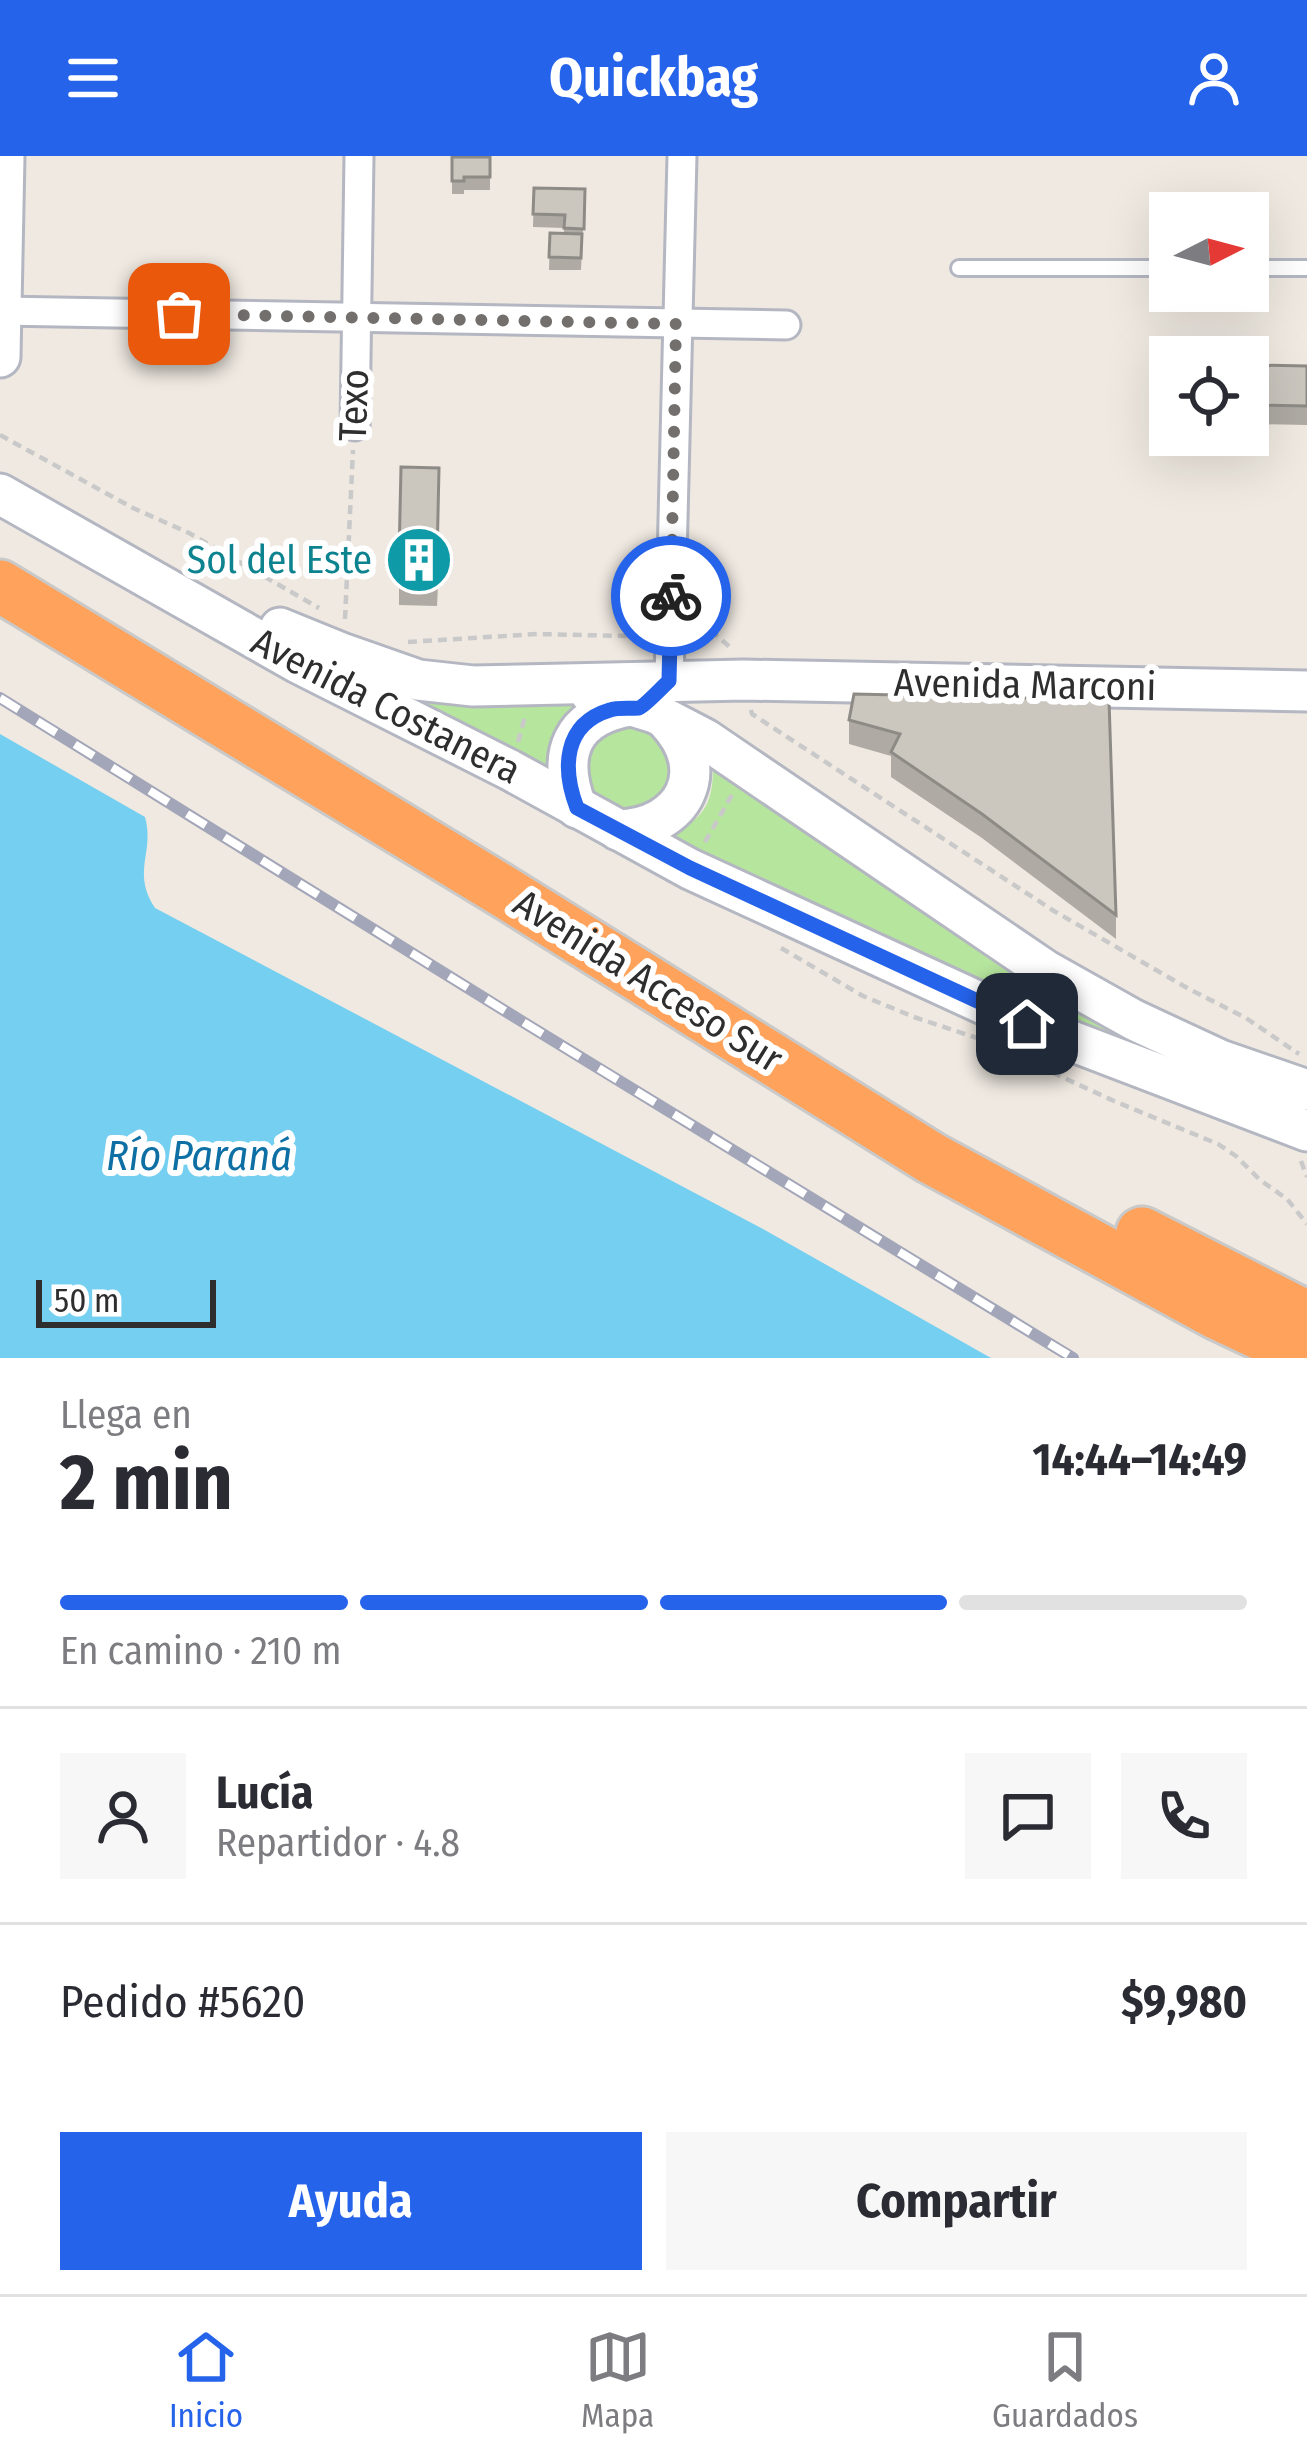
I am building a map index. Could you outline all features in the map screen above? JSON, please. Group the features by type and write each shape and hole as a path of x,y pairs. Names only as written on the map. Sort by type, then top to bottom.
{"highway":[{"name":"Avenida Acceso Sur","path":"0,548 952,1132 1307,1317"},
{"name":"Avenida Acceso Sur","path":"0,586 931,1157 1217,1314 1307,1356"}],"main road":[{"path":"0,357 4,156"},
{"name":"Avenida Costanera","path":"0,466 250,615 344,654 418,680 473,686 548,684 647,700 1063,980 1220,1060 1307,1090"},
{"name":"Avenida Costanera","path":"0,494 298,663 690,868 1027,1024 1307,1131"},
{"path":"618,830 643,830 664,819 681,801 704,740 744,680"},
{"name":"Avenida Marconi","path":"647,700 744,680 1307,691"},
{"path":"577,808 566,761 573,739 608,710 647,700 678,732 690,762 689,778"}],"street":[{"name":"Texo","path":"355,426 359,156"},
{"path":"647,700 676,324 682,156"},
{"path":"1,310 786,326"}],"lane":[{"path":"959,268 1149,268"},
{"path":"1269,268 1307,268"}],"path":[{"name":"Texo","path":"344,654 355,426"},
{"path":"510,770 548,684"},
{"path":"690,868 747,769"}],"green space":[{"path":"337,661 476,697 583,704 554,779"},
{"path":"629,724 662,741 673,765 669,792 633,817 592,802 583,758 600,733"},
{"path":"713,767 1289,1098 1047,1019 670,839 704,810"}],"water":[{"name":"Río Paraná","path":"0,734 145,817 145,884 155,908 763,1229 991,1358 0,1358"}],"building":[{"path":"452,157 490,157 490,177 452,181"},
{"path":"534,188 585,189 584,229 564,228 565,215 533,214"},
{"path":"550,233 582,234 581,258 549,257"},
{"path":"1269,365 1307,366 1307,406 1269,405"},
{"path":"401,467 439,468 437,560 399,558"},
{"path":"854,694 1109,700 1116,915 891,752 900,734 849,720"}],"railway":[{"path":"0,698 1073,1358"}],"way so far":[{"path":"179,314 676,324 671,596"}],"place":[{"name":"Sol del Este","path":"419,560"}],"route":[{"path":"671,596 669,681 639,708 608,710 573,739 566,761 577,808 690,868 1027,1024"}]}
